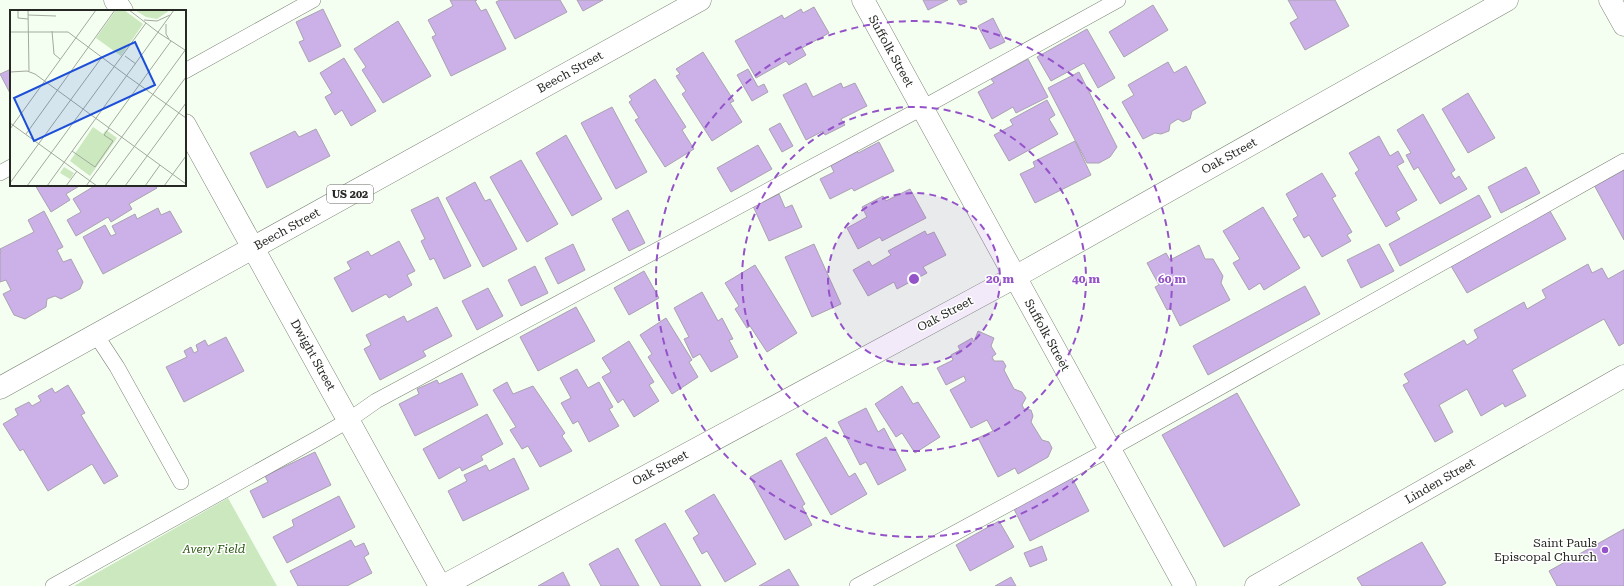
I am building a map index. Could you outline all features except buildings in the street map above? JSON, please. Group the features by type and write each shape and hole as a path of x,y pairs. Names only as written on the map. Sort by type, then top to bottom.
{"street":[{"path":"115,0 121,10"},
{"name":"Beech Street","path":"0,388 700,0"},
{"name":"Suffolk Street","path":"863,0 1185,586"},
{"name":"Oak Street","path":"442,586 1015,276 1507,0"},
{"path":"1610,0 1624,25"},
{"name":"Dwight Street","path":"186,127 442,586"},
{"name":"Linden Street","path":"1256,586 1624,376"}],"lane":[{"path":"186,70 313,0"},
{"path":"53,586 349,420 376,401 922,108 1118,0"},
{"path":"857,586 1110,449 1624,161"},
{"path":"0,173 10,168"},
{"path":"96,335 117,367 180,482"}],"green space":[{"name":"Avery Field","path":"228,498 277,586 74,586"}],"place":[{"name":"Saint Pauls Episcopal Church","path":"1605,550"}]}
